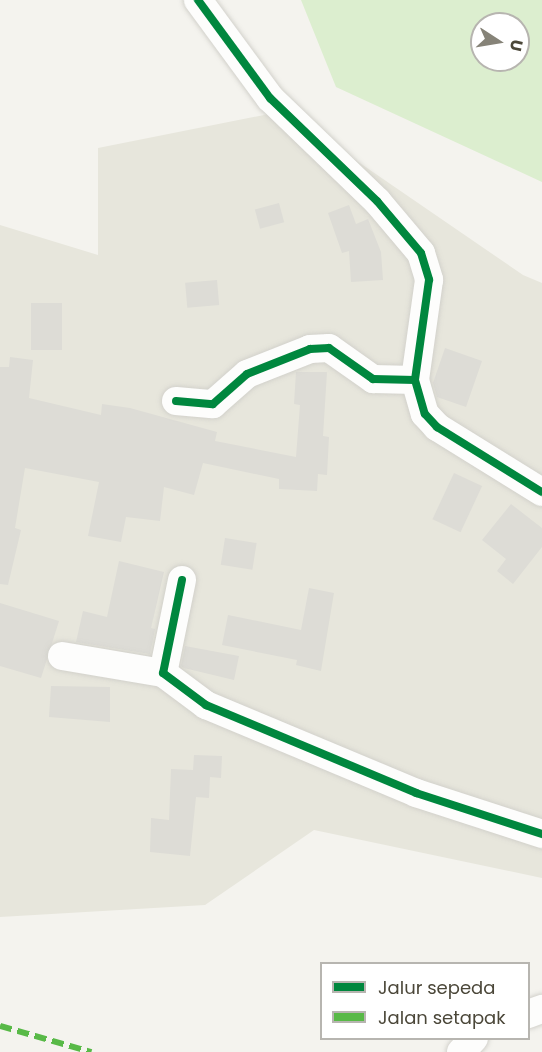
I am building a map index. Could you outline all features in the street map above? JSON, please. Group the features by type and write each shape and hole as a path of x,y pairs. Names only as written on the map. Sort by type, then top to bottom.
{"street":[{"path":"198,0 270,98 377,201 422,253 429,280 415,380 421,405 437,427 542,492"},
{"path":"176,401 213,404 247,374 310,349 329,348 374,379 415,380"},
{"path":"163,673 182,580"},
{"path":"62,656 163,673 206,705 416,793 542,834"},
{"path":"461,1052 472,1040"}],"shaded area":[{"path":"284,111 523,275 542,283 542,878 314,830 205,905 0,917 0,225 98,255 98,148"}],"green space":[{"path":"301,0 542,0 542,182 336,87"}],"building":[{"path":"279,203 284,222 260,229 255,209"},
{"path":"349,205 356,224 368,219 381,252 383,280 351,282 349,251 342,253 328,213"},
{"path":"217,280 219,305 187,308 185,283"},
{"path":"31,303 62,303 62,350 31,350"},
{"path":"445,348 482,361 466,407 437,397 433,383"},
{"path":"10,357 33,360 29,398 101,415 102,404 130,408 217,432 215,441 296,457 300,405 294,404 296,372 327,372 323,436 329,437 327,475 318,474 317,491 279,489 279,479 203,463 194,495 164,487 160,521 126,517 121,542 88,536 99,482 25,468 15,528 21,530 8,585 0,584 0,367 9,367"},
{"path":"454,473 482,486 461,532 432,519"},
{"path":"511,504 542,528 542,547 513,584 497,571 506,559 482,540"},
{"path":"225,538 257,543 252,570 221,565"},
{"path":"119,561 164,572 151,628 155,629 150,654 76,642 83,611 107,617"},
{"path":"309,588 334,593 321,671 296,665 297,660 222,645 228,615 301,630"},
{"path":"0,603 59,621 41,678 0,666"},
{"path":"185,646 239,656 234,680 181,666"},
{"path":"51,686 110,687 110,722 49,717"},
{"path":"194,755 222,756 221,778 210,777 209,798 196,797 190,856 150,852 151,818 169,820 171,769 193,770"}],"marked path":[{"path":"0,1026 91,1052"}],"cycle path":[{"path":"198,0 270,98 377,201 421,253 429,280 415,380 425,414 437,427 542,492"},
{"path":"176,401 213,404 247,374 310,349 329,348 373,379 415,380"},
{"path":"182,580 163,673 206,705 416,793 542,834"}]}
